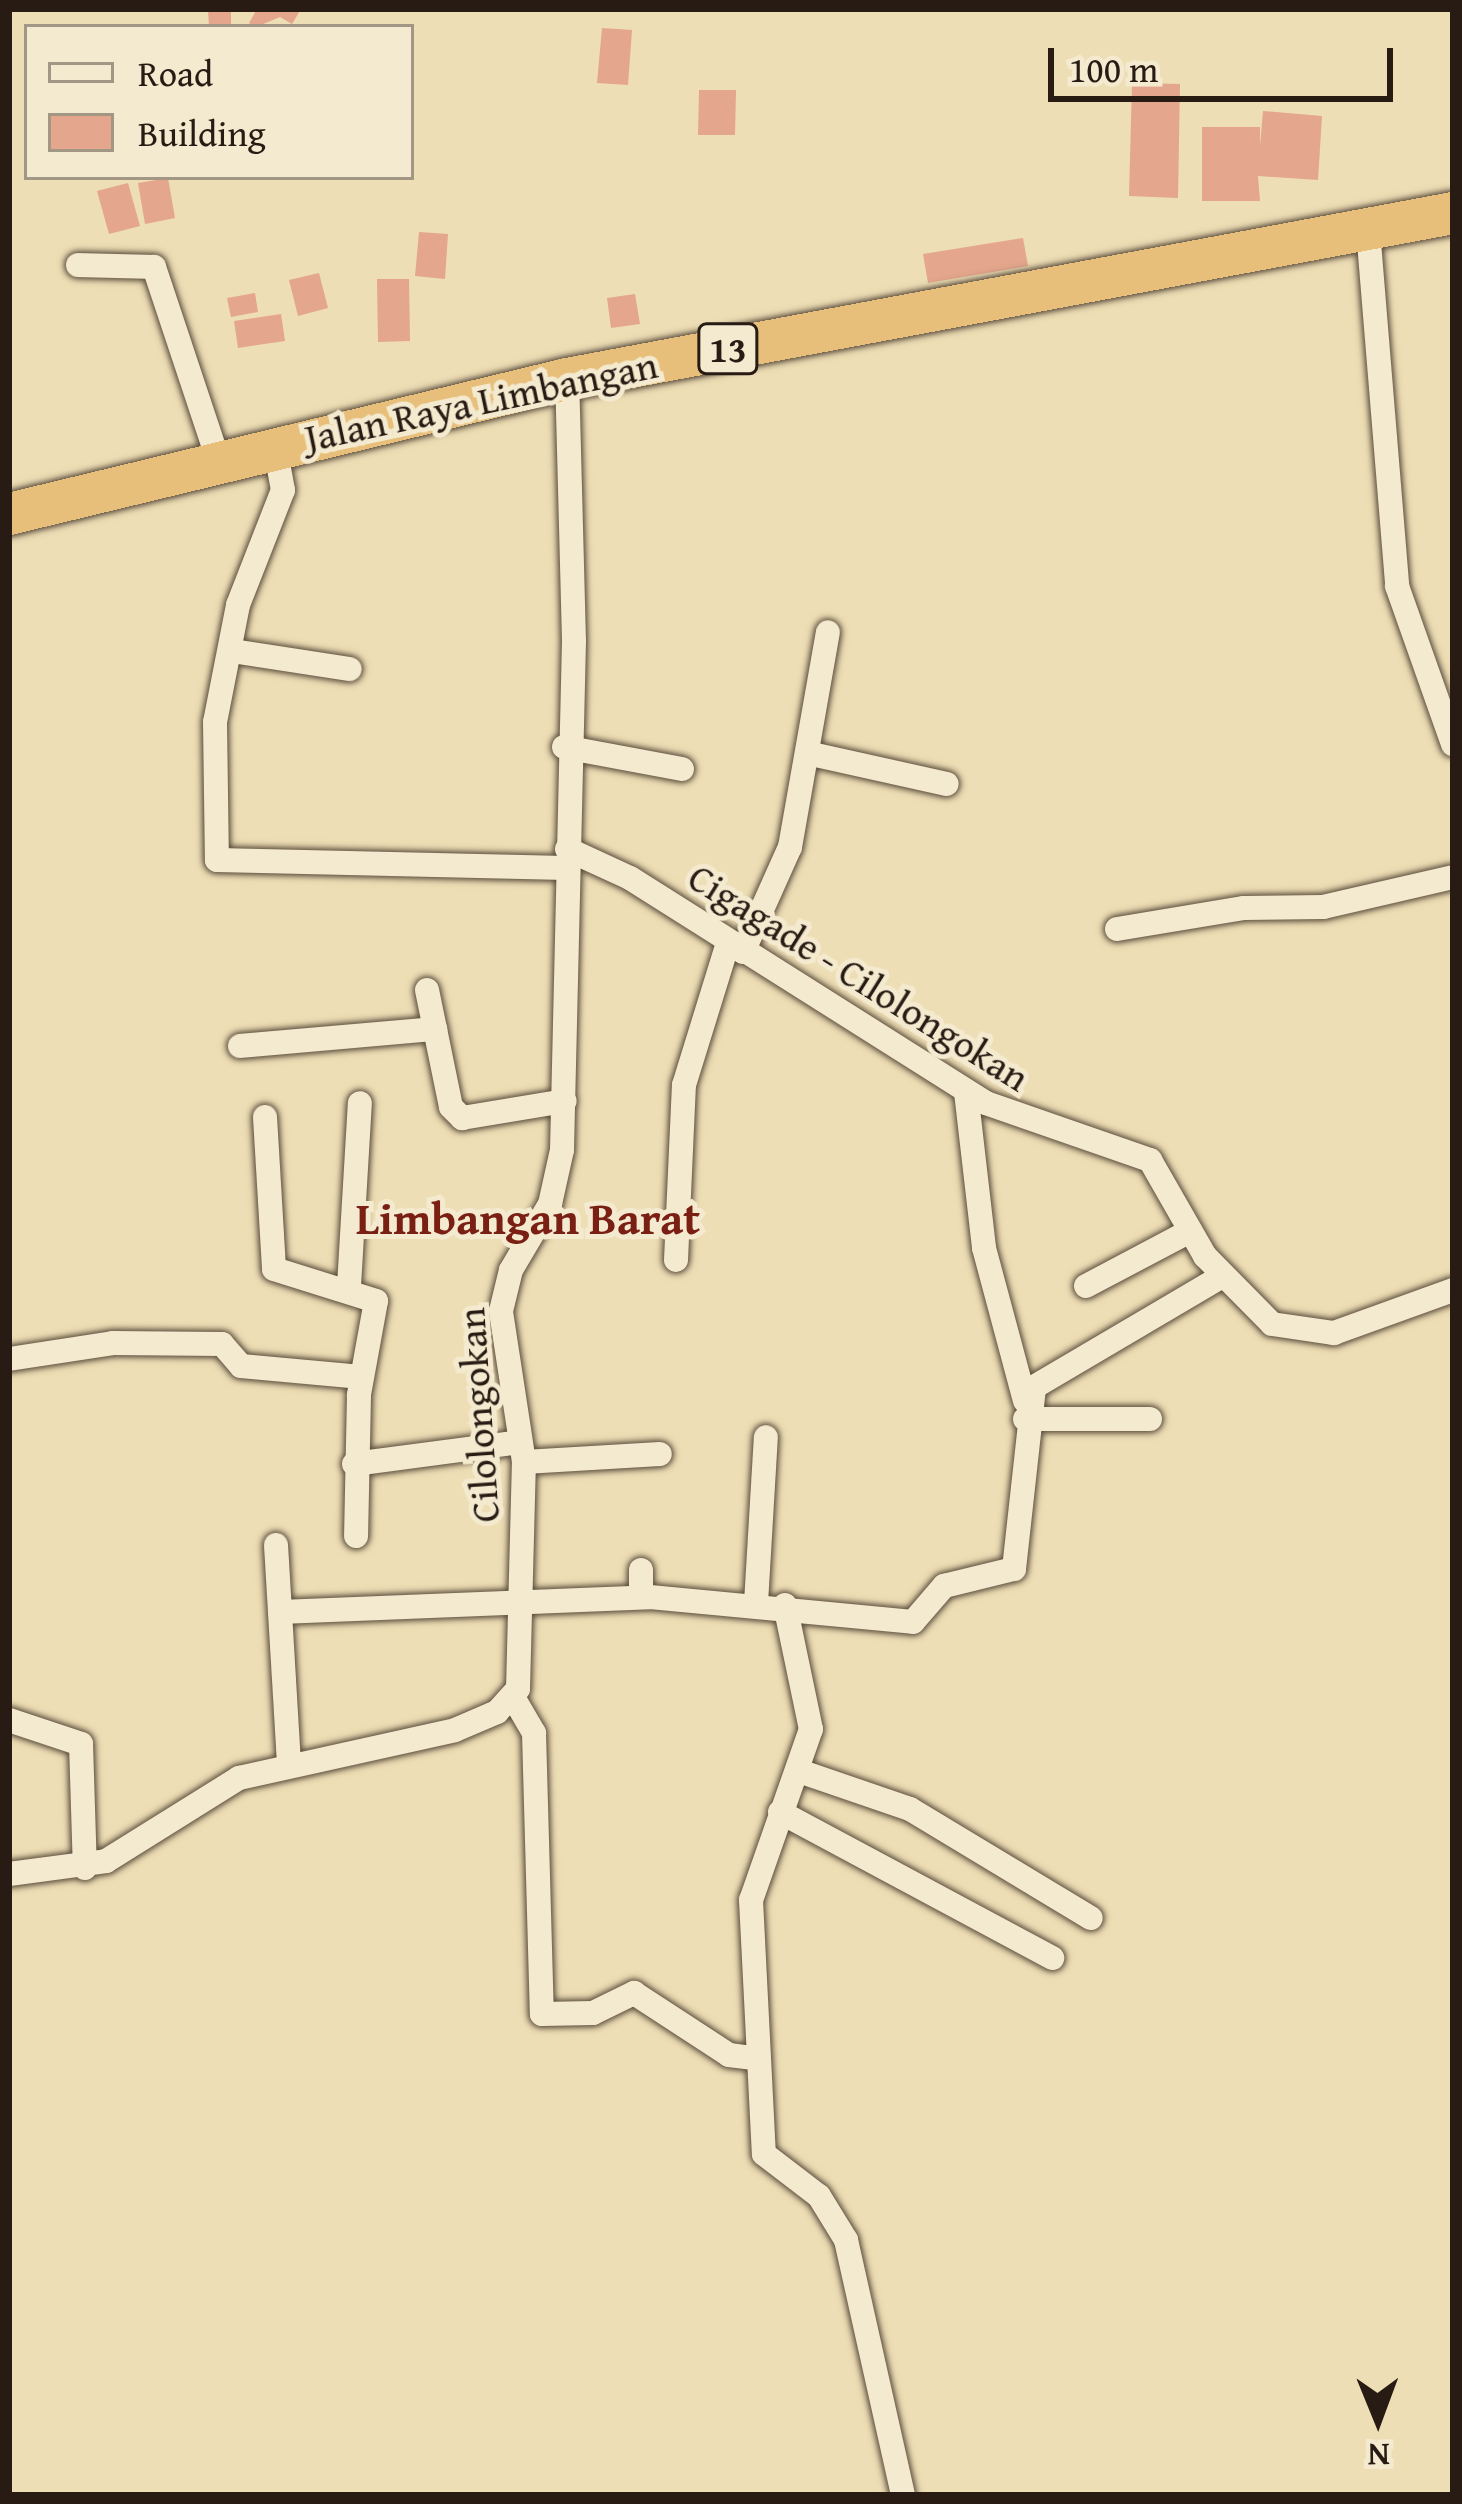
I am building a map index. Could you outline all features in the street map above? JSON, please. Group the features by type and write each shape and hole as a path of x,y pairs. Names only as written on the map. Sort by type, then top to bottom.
{"highway":[{"name":"Jalan Raya Limbangan","path":"9,514 567,379 1453,213"}],"street":[{"path":"1368,230 1397,586 1453,744"},
{"path":"78,265 154,267 219,462"},
{"name":"Cilolongokan","path":"513,1697 524,1667 522,1452 501,1311 511,1270 558,1180 565,1101 565,747 574,641 567,379"},
{"path":"275,447 283,490 245,584 214,735 214,852 225,866 567,859"},
{"path":"676,1260 684,1085 735,947 790,847 828,632"},
{"path":"232,651 350,669"},
{"path":"565,747 682,769"},
{"path":"807,753 947,784"},
{"name":"Cigagade - Cilolongokan","path":"567,859 735,947 966,1092 1052,1133 1150,1160 1221,1277 1272,1324 1309,1334 1362,1326 1453,1290"},
{"path":"1117,929 1323,907 1453,877"},
{"path":"427,990 462,1118 565,1101"},
{"path":"240,1046 435,1029"},
{"path":"280,1612 641,1597 785,1605 913,1622 949,1583 1007,1577 1020,1546 1025,1410 984,1247 966,1092"},
{"path":"349,1286 360,1103"},
{"path":"265,1118 274,1270 349,1286 376,1301 362,1377 354,1464 356,1536"},
{"path":"1086,1286 1190,1231"},
{"path":"1025,1410 1081,1354 1221,1277"},
{"path":"9,1359 113,1342 222,1344 241,1366 362,1377"},
{"path":"1025,1410 1150,1419"},
{"path":"756,1603 766,1437"},
{"path":"354,1464 522,1452 660,1454"},
{"path":"276,1545 289,1763"},
{"path":"641,1570 641,1597"},
{"path":"785,1605 810,1706 802,1772 780,1812 751,1900 752,2061 764,2154 819,2196 846,2240 903,2495"},
{"path":"9,1874 85,1868 141,1846 219,1788 289,1763 455,1730 513,1697 534,1733 542,2014 593,2013 630,1992 729,2055 752,2061"},
{"path":"9,1720 81,1744 85,1868"},
{"path":"802,1772 921,1814 1091,1918"},
{"path":"780,1812 1052,1958"}],"building":[{"path":"208,9 231,9 231,24 209,24"},
{"path":"257,9 301,9 292,24 280,17 263,24 249,23"},
{"path":"602,28 632,30 628,85 597,83"},
{"path":"1132,83 1180,84 1178,198 1129,196"},
{"path":"699,90 736,90 735,135 698,135"},
{"path":"1263,111 1322,116 1318,180 1258,176 1260,201 1202,201 1202,127 1260,127 1260,146"},
{"path":"168,180 175,218 145,224 138,183"},
{"path":"128,183 140,226 109,234 97,191"},
{"path":"419,232 448,234 445,279 415,276"},
{"path":"1023,238 1028,266 928,283 923,254"},
{"path":"319,273 328,308 298,316 289,280"},
{"path":"377,279 409,279 410,341 378,342"},
{"path":"255,293 258,312 231,317 227,298"},
{"path":"635,294 640,324 611,328 607,298"},
{"path":"281,314 285,341 238,348 234,321"}],"district":[{"name":"Limbangan Barat","path":"528,1218"}]}
